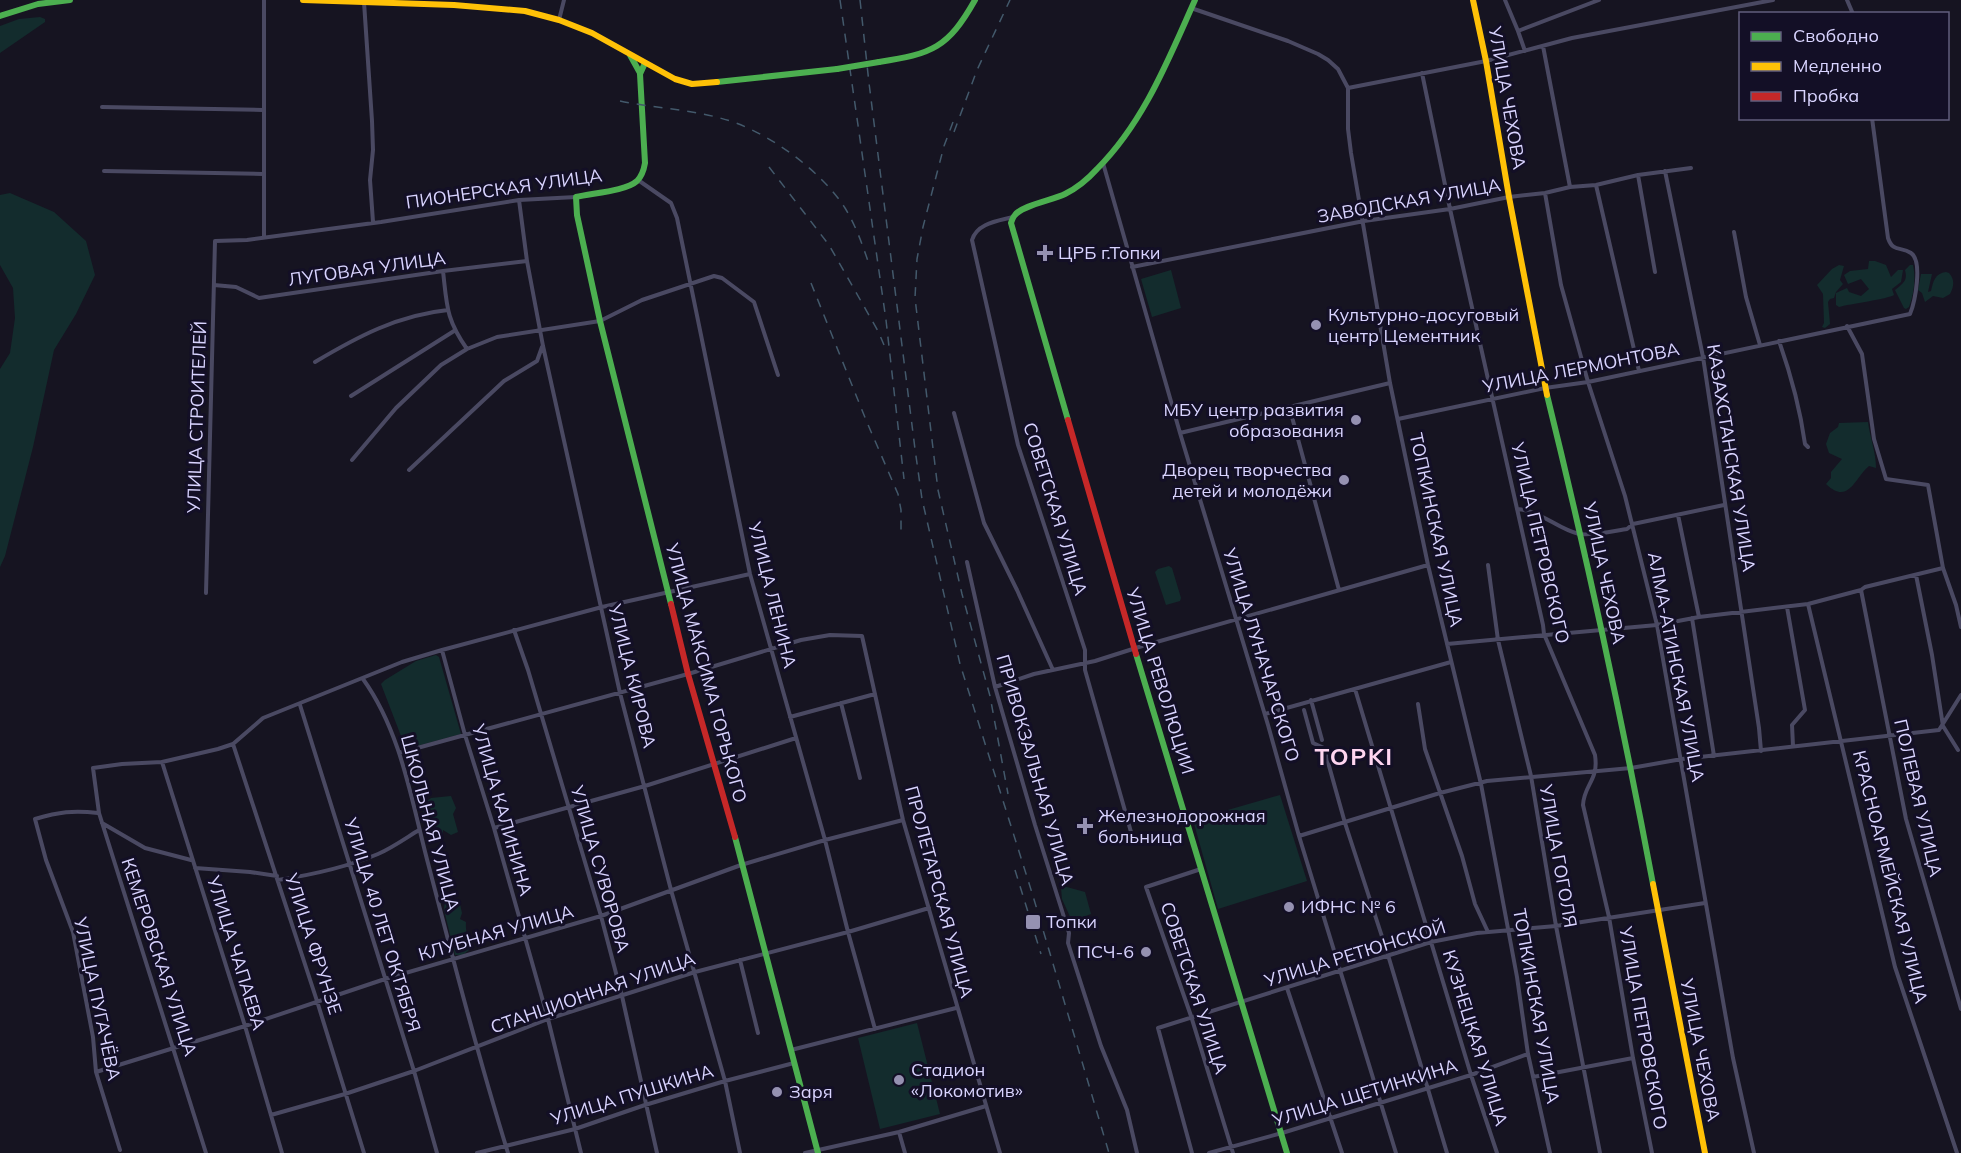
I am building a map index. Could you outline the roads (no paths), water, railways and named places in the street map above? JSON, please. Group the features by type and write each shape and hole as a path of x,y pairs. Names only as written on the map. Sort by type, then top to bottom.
{"street":[{"path":"0,16 38,4 70,0"},
{"path":"264,0 264,237"},
{"path":"303,0 511,9 559,20 592,33 675,79 692,84 837,69 922,55 940,46 958,30 975,0"},
{"path":"559,20 564,0"},
{"path":"1013,217 1020,210 1068,193 1082,184 1103,163 1150,98 1195,0"},
{"name":"УЛИЦА ЧЕХОВА","path":"1473,0 1545,388 1581,534 1631,768 1705,1153"},
{"path":"1505,0 1525,51"},
{"path":"1518,31 1599,0"},
{"path":"1191,8 1288,41 1318,54 1338,69 1348,88 1486,61 1572,38 1773,0"},
{"path":"364,2 371,109 370,180 373,222"},
{"path":"1542,46 1570,187"},
{"path":"629,54 640,74 645,163 638,180"},
{"path":"640,74 645,63"},
{"name":"УЛИЦА ПЕТРОВСКОГО","path":"1422,73 1450,209 1544,625 1544,634 1595,754 1596,770 1583,799 1583,805 1609,917 1652,1153"},
{"name":"ТОПКИНСКАЯ УЛИЦА","path":"1348,88 1348,129 1390,383 1450,662 1481,784 1517,977 1528,1054 1550,1153"},
{"path":"102,107 263,110"},
{"name":"УЛИЦА ЛЕРМОНТОВА","path":"1398,419 1545,388 1588,382 1910,314 1915,302 1916,260 1911,253 1891,245 1872,120"},
{"name":"УЛИЦА ЛУНАЧАРСКОГО","path":"1103,163 1299,837 1396,1153"},
{"name":"ЗАВОДСКАЯ УЛИЦА","path":"1132,267 1364,221 1450,209 1509,197 1596,185 1638,175 1691,168"},
{"path":"104,171 263,174"},
{"name":"КАЗАХСТАНСКАЯ УЛИЦА","path":"1665,171 1703,357 1761,751"},
{"path":"1638,175 1655,272"},
{"name":"ПИОНЕРСКАЯ УЛИЦА","path":"215,241 247,240 381,222 519,200 576,197 632,184 638,180"},
{"name":"УЛИЦА ЛЕНИНА","path":"638,180 667,200 673,207 750,574 825,840 875,1029"},
{"path":"1596,185 1639,371"},
{"name":"АЛМА-АТИНСКАЯ УЛИЦА","path":"1545,193 1561,285 1588,382 1633,524 1657,625 1733,1058 1754,1153"},
{"name":"УЛИЦА МАКСИМА ГОРЬКОГО","path":"576,197 577,215 600,321 688,674 715,764 818,1151"},
{"name":"УЛИЦА КИРОВА","path":"519,200 527,261 543,346 620,693 725,1081 740,1153"},
{"name":"УЛИЦА РЕВОЛЮЦИИ","path":"1013,217 1012,227 1134,649 1287,1153"},
{"name":"СОВЕТСКАЯ УЛИЦА","path":"1013,217 979,229 972,240 1018,445 1085,650 1085,670 1131,831"},
{"path":"1734,232 1746,297 1760,345"},
{"name":"УЛИЦА СТРОИТЕЛЕЙ","path":"206,592 215,241"},
{"name":"ЛУГОВАЯ УЛИЦА","path":"214,285 236,287 259,298 527,261"},
{"path":"443,271 448,310 454,331 467,349"},
{"path":"351,460 396,408 441,365 467,349 497,337 600,321 642,300 690,283 719,276 754,302 778,375"},
{"path":"315,362 358,336 381,327 430,311 448,310"},
{"path":"1848,326 1862,354 1874,439 1887,479 1928,485 1943,568 1956,604 1961,627"},
{"path":"351,396 454,331"},
{"path":"1779,341 1801,414 1805,444 1808,447"},
{"path":"410,471 496,388 537,361 543,346"},
{"path":"1180,433 1390,383"},
{"path":"1289,406 1339,590"},
{"path":"954,413 984,523 1053,670"},
{"path":"1517,509 1536,513 1565,529 1581,534 1627,529 1633,524 1724,505"},
{"path":"1678,515 1699,617"},
{"name":"ПРИВОКЗАЛЬНАЯ УЛИЦА","path":"967,562 995,687 1069,933 1068,943 1101,1046 1127,1110 1137,1153"},
{"path":"995,687 1428,565"},
{"name":"УЛИЦА ГОГОЛЯ","path":"1488,565 1498,640 1531,776 1556,926 1600,1153"},
{"path":"1447,644 1657,625 1699,617 1808,604 1943,568"},
{"path":"162,762 233,744 263,718 402,662 602,607 750,574"},
{"path":"1916,575 1943,726 1958,750"},
{"name":"ПОЛЕВАЯ УЛИЦА","path":"1861,590 1906,819 1961,1009"},
{"name":"КРАСНОАРМЕЙСКАЯ УЛИЦА","path":"1808,604 1895,967 1957,1153"},
{"path":"1787,607 1805,710 1792,726 1793,747"},
{"path":"1692,618 1714,756"},
{"name":"УЛИЦА СУВОРОВА","path":"514,630 601,916 622,996 657,1153"},
{"name":"ПРОЛЕТАРСКАЯ УЛИЦА","path":"770,649 830,635 862,636 903,820 1000,1153"},
{"path":"399,753 688,674 770,649"},
{"name":"УЛИЦА КАЛИНИНА","path":"442,650 548,1019 581,1153"},
{"path":"1265,714 1450,662"},
{"name":"ШКОЛЬНАЯ УЛИЦА","path":"363,679 379,703 399,753 508,1153"},
{"name":"КУЗНЕЦКАЯ УЛИЦА","path":"1355,689 1471,1075 1497,1153"},
{"path":"790,717 875,694"},
{"path":"1299,837 1440,793 1487,781 1631,768 1682,759 1939,730 1961,695"},
{"path":"1311,700 1322,740"},
{"path":"842,704 860,778"},
{"name":"ТОПКИНСКАЯ УЛИЦА","path":"1418,704 1425,749 1462,856 1475,904 1488,932"},
{"name":"УЛИЦА 40 ЛЕТ ОКТЯБРЯ","path":"300,705 414,1071 436,1153"},
{"path":"1304,710 1313,743 1324,748 1447,1153"},
{"path":"494,828 645,786 796,738"},
{"name":"УЛИЦА ФРУНЗЕ","path":"233,744 364,1153"},
{"name":"КЕМЕРОВСКАЯ УЛИЦА","path":"162,762 93,768 99,813 206,1153"},
{"name":"УЛИЦА ЧАПАЕВА","path":"162,762 245,1026 282,1153"},
{"name":"УЛИЦА ПУГАЧЁВА","path":"99,813 58,812 35,819 46,860 73,932 93,1037 96,1072 120,1150"},
{"name":"КЛУБНАЯ УЛИЦА","path":"96,1072 245,1026 385,979 454,961 601,916 741,865 903,820"},
{"path":"102,823 145,848 192,860"},
{"path":"195,868 250,872 290,879 379,853 419,830"},
{"name":"СОВЕТСКАЯ УЛИЦА","path":"1201,869 1146,887 1191,1017 1233,1150"},
{"name":"УЛИЦА РЕТЮНСКОЙ","path":"1192,1153 1158,1028 1431,942 1488,932 1556,926 1705,903"},
{"name":"СТАНЦИОННАЯ УЛИЦА","path":"271,1115 414,1071 548,1019 695,972 928,909"},
{"path":"740,960 758,1033"},
{"path":"1287,988 1342,1153"},
{"path":"791,1050 956,1008"},
{"name":"УЛИЦА ЩЕТИНКИНА","path":"1209,1153 1233,1150 1331,1117 1471,1075 1528,1054"},
{"path":"1533,1077 1633,1058"},
{"name":"УЛИЦА ПУШКИНА","path":"477,1153 575,1129 725,1081 795,1063"},
{"path":"805,1153 898,1132 986,1106"},
{"path":"898,1132 904,1153"}],"railway":[{"path":"840,0 886,320 904,479"},
{"path":"860,0 922,499 960,664 1033,896 1109,1153"},
{"path":"954,132 977,70 1010,0"},
{"path":"620,101 695,113 737,123 790,152 821,179 845,208 856,229 870,267"},
{"path":"953,122 944,146 923,227 917,259 915,298 938,490 962,594 990,696 1008,794"},
{"path":"769,167 829,245 884,345"},
{"path":"811,283 898,494 901,531"},
{"path":"1015,870 1041,954"}],"place":[{"name":"ЦРБ г.Топки","path":"1045,253"},
{"name":"Культурно-досуговый центр Цементник","path":"1316,325"},
{"name":"МБУ центр развития образования","path":"1356,420"},
{"name":"Дворец творчества детей и молодёжи","path":"1344,480"},
{"name":"Железнодорожная больница","path":"1085,826"},
{"name":"ИФНС № 6","path":"1289,907"},
{"name":"Топки","path":"1033,922"},
{"name":"ПСЧ-6","path":"1146,952"},
{"name":"Стадион «Локомотив»","path":"899,1080"},
{"name":"Заря","path":"777,1092"}],"district":[{"name":"TOPKI","path":"1354,757"}]}
